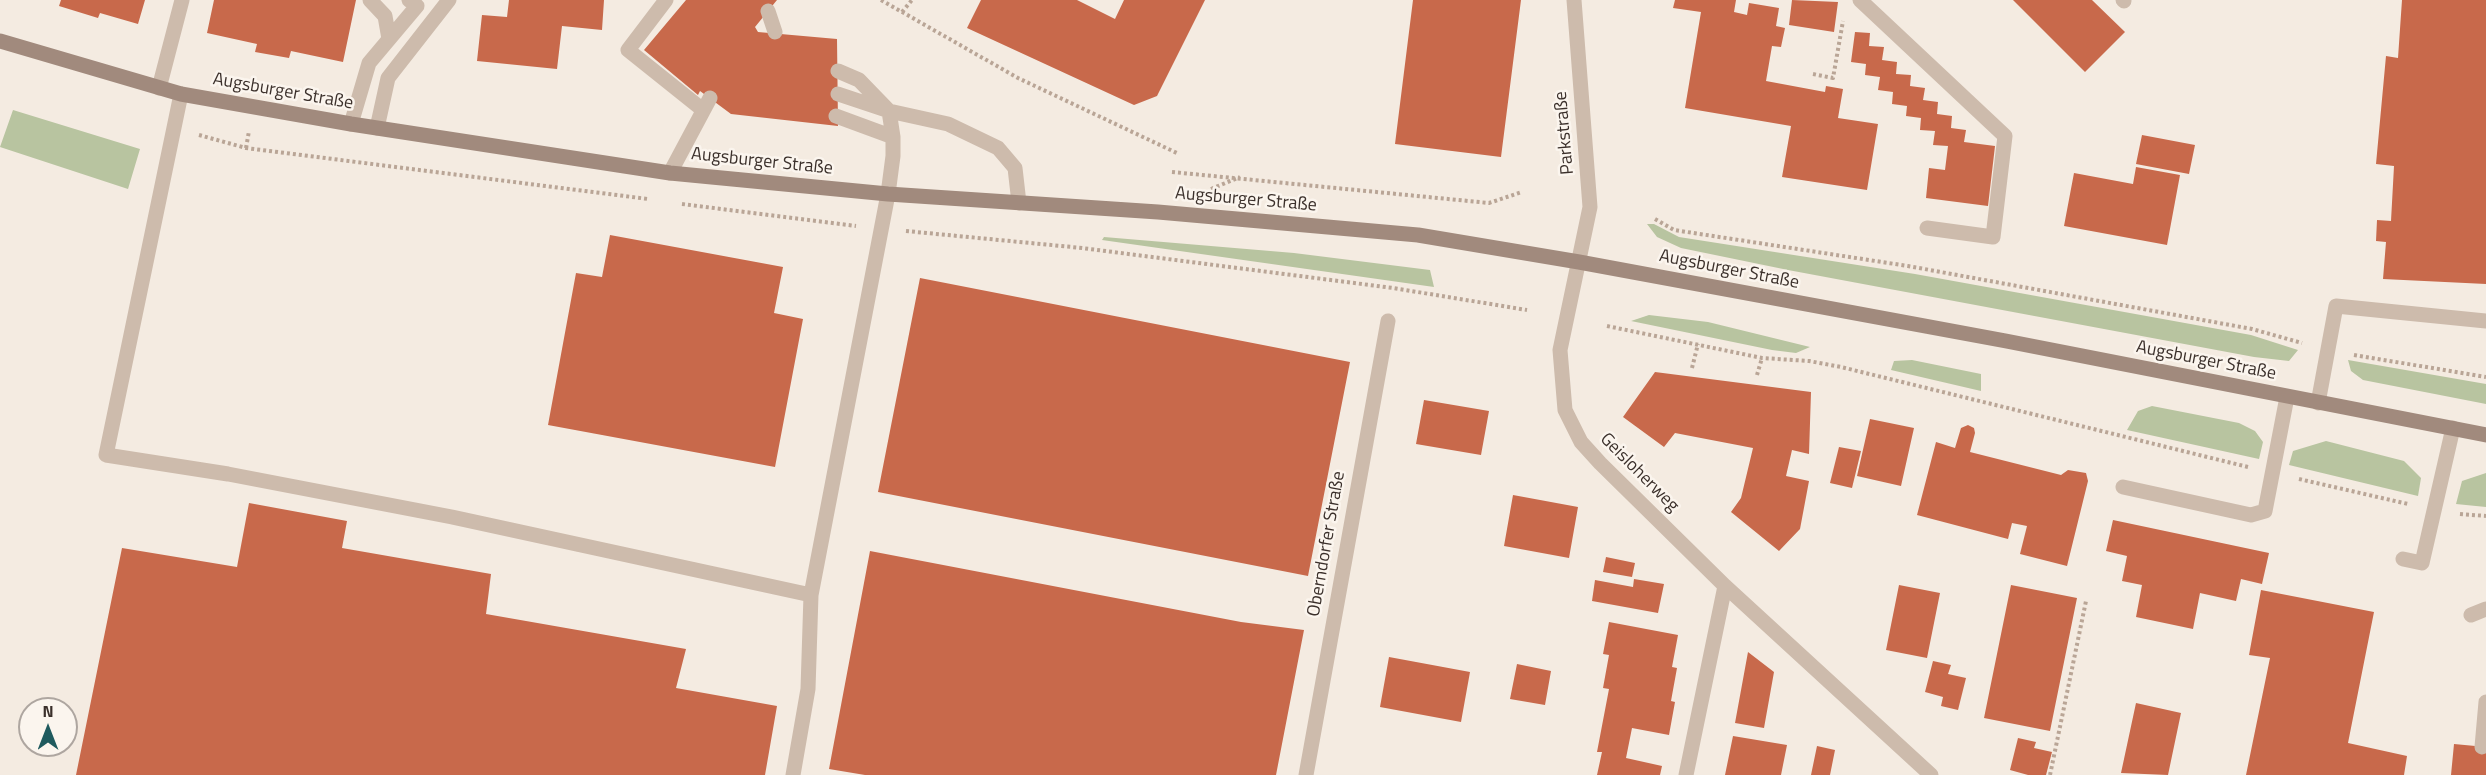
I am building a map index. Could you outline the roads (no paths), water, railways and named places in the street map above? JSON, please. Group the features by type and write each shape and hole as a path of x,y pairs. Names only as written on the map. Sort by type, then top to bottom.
{"street":[{"path":"159,88 182,0"},
{"path":"370,0 385,16 389,39"},
{"path":"351,124 369,63 417,6 409,0"},
{"path":"377,128 388,78 449,0"},
{"path":"666,0 627,50 706,104 670,173"},
{"name":"Parkstraße","path":"1574,0 1590,207 1579,262"},
{"path":"1860,0 2005,136 1993,237 1928,228"},
{"path":"768,11 775,32"},
{"name":"Augsburger Straße","path":"0,41 181,94 351,124 670,173 888,194 1158,212 1418,235 1579,262 2006,341 2486,435"},
{"path":"794,775 808,689 811,595 888,194 894,137 890,111 859,80 838,71"},
{"path":"181,94 106,454 228,474 452,517 811,595"},
{"path":"838,94 890,111 948,124 998,148 1015,168 1019,203"},
{"path":"836,116 894,137"},
{"name":"Geisloherweg","path":"1579,262 1560,350 1565,410 1581,442 1725,586 1931,775"},
{"path":"2318,403 2336,306 2486,321"},
{"name":"Oberndorfer Straße","path":"1306,775 1388,321"},
{"path":"2123,487 2251,515 2265,510 2287,397"},
{"path":"2403,559 2422,563 2436,510 2452,428"},
{"path":"1686,775 1725,586"},
{"path":"2471,615 2486,609"},
{"path":"2482,747 2486,702"}]}
